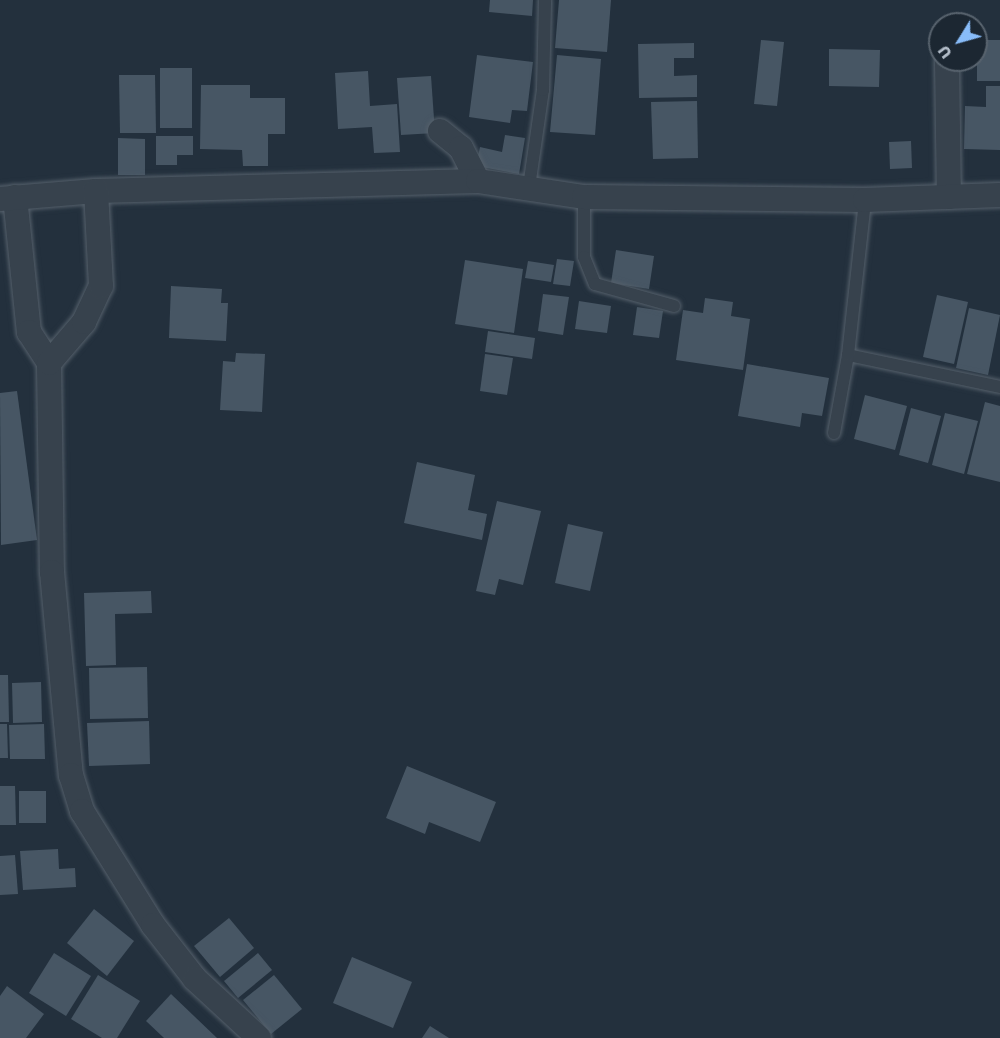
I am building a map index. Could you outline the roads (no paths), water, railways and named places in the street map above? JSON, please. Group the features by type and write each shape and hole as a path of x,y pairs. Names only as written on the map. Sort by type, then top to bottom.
{"street":[{"path":"947,72 949,197"},
{"path":"440,131 461,148 478,181"},
{"path":"259,1038 181,961 107,856 82,811 71,775 52,572 49,363 29,332 8,198 96,190 478,181 584,197 865,200 1000,195"},
{"path":"49,363 84,322 101,286 96,190"}],"lane":[{"path":"529,187 543,90 545,0"},
{"path":"584,197 584,257 595,284 674,306"},
{"path":"834,432 848,355 865,200"},
{"path":"848,355 1000,387"}]}
